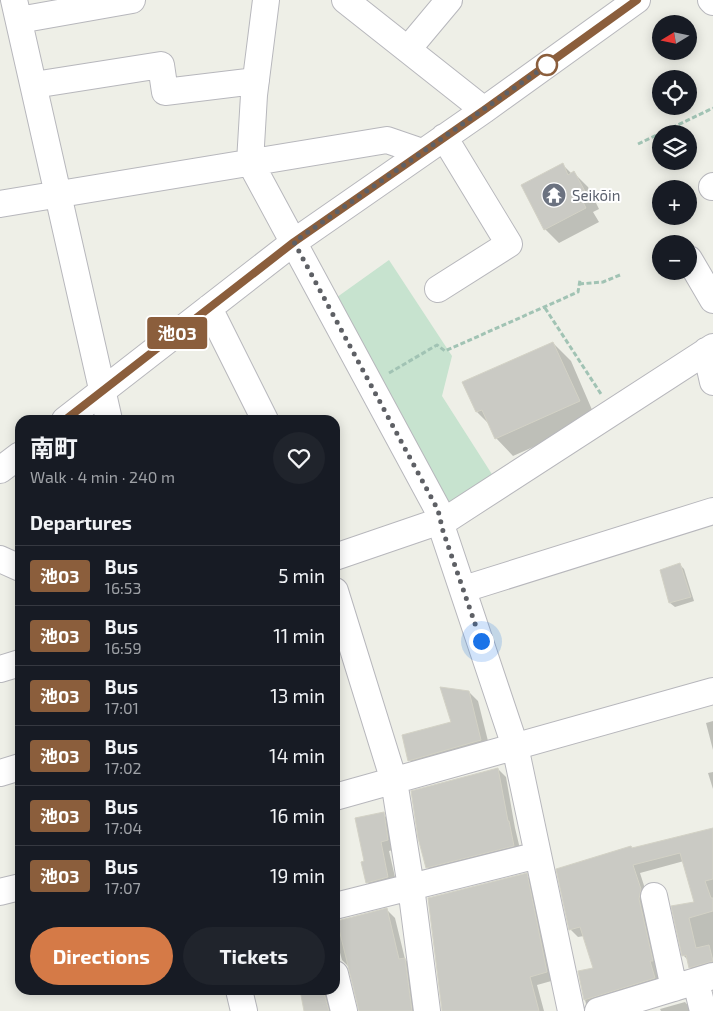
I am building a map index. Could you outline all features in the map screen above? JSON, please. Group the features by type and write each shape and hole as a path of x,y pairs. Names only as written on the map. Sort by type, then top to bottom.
{"street":[{"path":"108,415 34,85 12,9 132,0"},
{"path":"266,0 256,80 250,162 438,510 515,746 571,1011"},
{"path":"345,0 484,110"},
{"path":"408,50 449,0"},
{"path":"70,415 294,242 484,110 637,0"},
{"path":"34,85 161,65 165,92 256,80"},
{"path":"438,288 510,244 444,138"},
{"path":"0,204 387,140 422,152"},
{"path":"697,272 713,300"},
{"path":"209,308 262,415"},
{"path":"340,555 449,518 710,349 713,382"},
{"path":"0,470 15,459"},
{"path":"464,588 713,512"},
{"path":"0,558 15,566"},
{"path":"340,607 394,781 411,887 427,1011"},
{"path":"0,669 15,664"},
{"path":"340,797 713,690"},
{"path":"0,773 15,768"},
{"path":"340,905 538,854"},
{"path":"0,892 15,888"},
{"path":"654,896 694,982 702,1011"},
{"path":"598,1011 694,982"},
{"path":"240,995 244,1011"},
{"path":"340,995 344,1011"}],"path":[{"path":"638,144 713,108"},
{"path":"370,384 437,345 445,351 578,292 579,282 604,282 620,275"},
{"path":"545,308 612,411"}],"green space":[{"path":"389,260 452,356 442,396 495,479 448,507 333,300"}],"building":[{"path":"563,163 568,175 574,171 587,195 581,198 586,208 544,230 521,185"},
{"path":"553,342 580,401 495,439 482,410 476,412 462,382"},
{"path":"680,563 691,597 669,603 660,570"},
{"path":"440,687 469,691 481,740 408,761 402,735 451,722"},
{"path":"498,768 514,846 426,868 418,838 411,791"},
{"path":"384,812 388,840 381,842 388,877 366,883 361,862 364,861 355,818"},
{"path":"713,828 713,879 705,881 711,898 713,898 713,911 689,918 696,948 709,945 713,961 689,968 686,955 682,956 671,906 694,902 680,853 633,865 641,889 639,899 653,961 650,961 655,978 584,1000 578,971 593,968 580,927 569,930 556,869 631,846 632,848"},
{"path":"527,873 547,972 530,977 539,1011 442,1011 428,898"},
{"path":"387,908 399,959 405,958 412,1011 359,1011 340,933 340,920"},
{"path":"301,995 324,995 329,1011 304,1011"}],"bus line":[{"name":"池03","path":"71,415 294,242 484,110 637,0"}],"place":[{"name":"Seikōin","path":"554,195"}],"route":[{"path":"481,641 443,531 438,510 294,242 547,65"}]}
